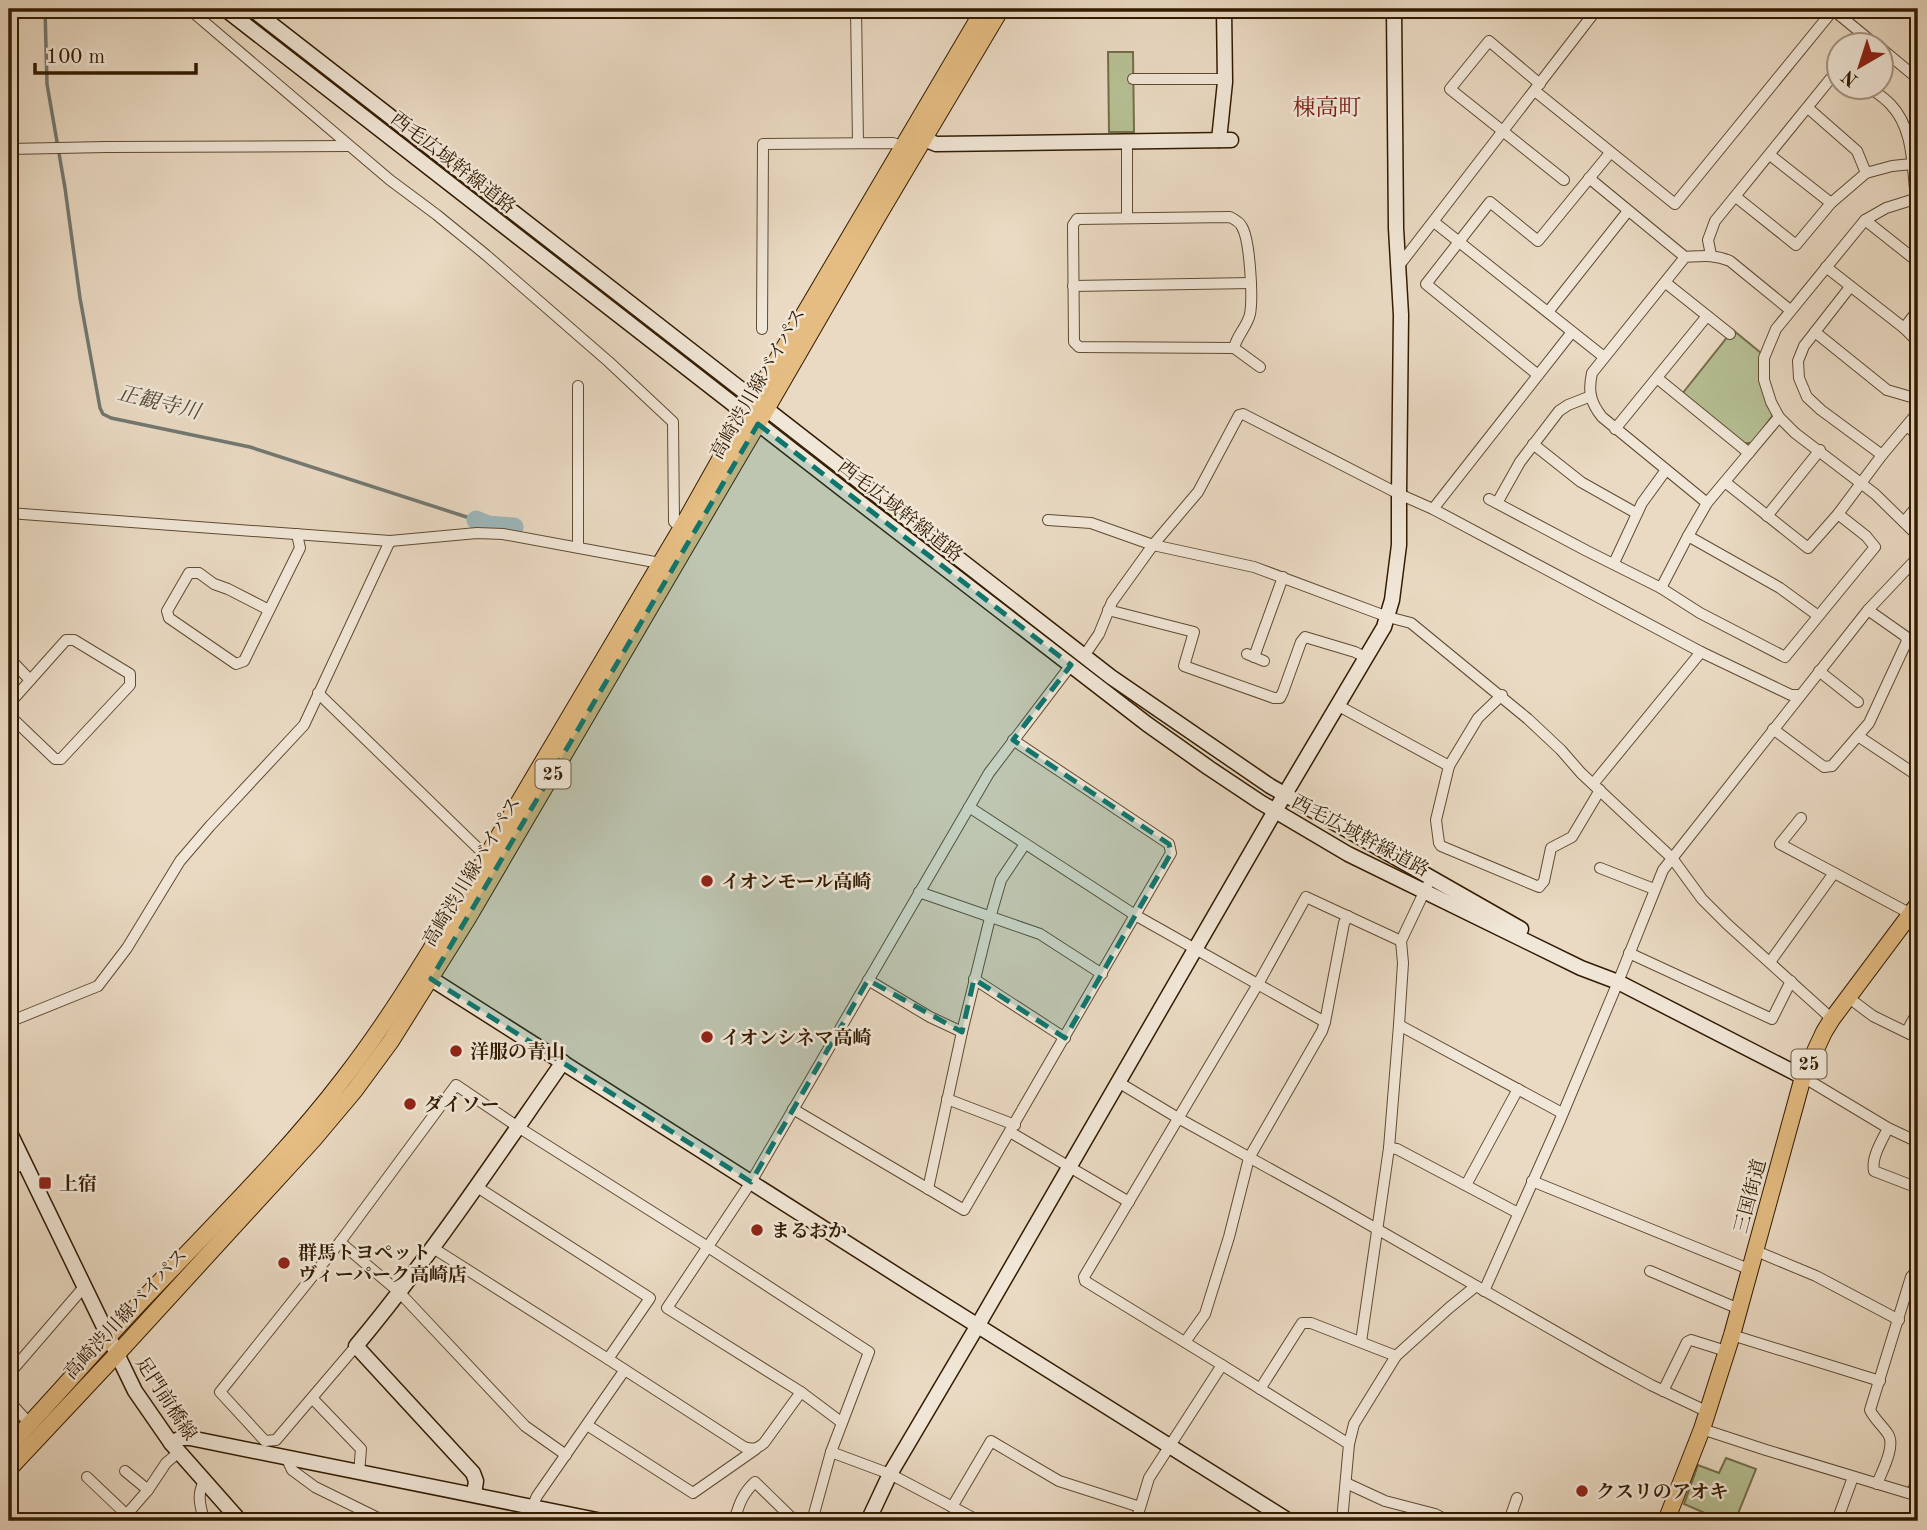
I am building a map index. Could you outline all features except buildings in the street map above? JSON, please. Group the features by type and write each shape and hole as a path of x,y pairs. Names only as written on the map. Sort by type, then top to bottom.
{"main road":[{"name":"高崎渋川線バイパス","path":"761,404 902,147 985,9"},
{"name":"高崎渋川線バイパス","path":"9,1446 301,1130 425,975 752,419 1001,9"},
{"name":"高崎渋川線バイパス","path":"9,1469 313,1140 391,1041 486,856 660,563 752,419"},
{"name":"三国街道","path":"1666,1521 1702,1429 1729,1343 1803,1077 1832,1019 1915,912"}],"street":[{"path":"189,9 390,180 486,255 609,362 673,422 674,522 682,527"},
{"name":"西毛広域幹線道路","path":"225,9 1147,724 1275,811 1348,854 1581,968 1618,982 1803,1077"},
{"name":"西毛広域幹線道路","path":"252,9 1084,656 1211,746 1285,794 1598,974"},
{"path":"856,9 858,143"},
{"path":"924,139 936,144 1225,140 1224,9"},
{"path":"868,1521 890,1474 1388,617 1399,545 1401,315 1395,152 1394,9"},
{"path":"1398,267 1597,9"},
{"path":"1564,180 1450,89 1489,41 1610,153 1675,204 1833,9 1861,32"},
{"path":"1896,61 1918,79"},
{"path":"1133,79 1225,79"},
{"path":"1711,255 1708,240 1715,220 1826,84"},
{"path":"1888,102 1900,116 1910,138 1917,198 1886,208 1865,220 1776,330 1764,358 1764,380 1779,417 1795,433 1861,482 1918,536"},
{"path":"1808,108 1857,151 1866,173"},
{"path":"1127,141 1127,218"},
{"path":"762,328 763,144 893,143 902,147"},
{"path":"9,149 106,146 349,146"},
{"path":"1538,375 1426,284 1490,202 1538,241 1610,153"},
{"path":"1770,155 1830,203"},
{"path":"1736,197 1796,246 1830,203 1866,173 1912,164"},
{"path":"1589,178 1685,257 1711,255 1730,261 1790,310"},
{"path":"1548,312 1628,211"},
{"path":"1234,348 1250,314 1251,283 1246,240 1242,227 1236,220 1230,217 1077,219 1073,225 1073,286 1074,342 1079,348 1234,348 1260,367"},
{"path":"1865,220 1918,262"},
{"path":"1434,222 1604,357"},
{"path":"1685,257 1592,373 1589,392 1595,409 1602,417 1707,503"},
{"path":"1826,267 1918,342"},
{"path":"1073,286 1251,283"},
{"path":"1665,283 1730,334"},
{"path":"1850,287 1804,346 1798,361 1798,378 1807,397 1821,410 1882,455"},
{"path":"1904,328 1918,310"},
{"path":"1615,429 1707,316"},
{"path":"1433,509 1572,332"},
{"path":"1815,332 1887,390 1918,399"},
{"path":"1657,378 1749,453"},
{"path":"578,386 578,547"},
{"path":"1591,396 1559,411 1493,501 1661,587 1700,613 1785,657 1875,547 1866,536 1838,514"},
{"path":"1726,482 1808,548 1918,412"},
{"path":"1084,656 1099,634 1112,602 1153,545 1198,492 1239,415 1243,414 1433,509 1701,652 1791,695 1799,695"},
{"path":"1661,587 1707,503 1779,417"},
{"path":"1908,427 1918,435"},
{"path":"1533,444 1581,482 1636,513"},
{"path":"1767,516 1820,450"},
{"path":"1614,563 1636,513 1666,470"},
{"path":"1904,522 1918,505"},
{"path":"9,513 390,541 477,533 503,534 660,563"},
{"path":"1048,520 1091,523 1153,545 1254,567 1411,623 1502,695 1561,750 1596,787 1672,858 1702,899 1727,924 1832,1019"},
{"path":"9,521 14,537 9,565"},
{"path":"269,610 214,584 199,573 189,573 167,611 169,618 236,664 244,661 300,548 297,534"},
{"path":"1688,536 1780,588 1817,615"},
{"path":"9,1022 98,986 127,948 180,861 304,725 390,541"},
{"path":"1342,1521 1349,1444 1354,1424 1396,1356 1449,1308 1480,1289 1518,1213 1562,1114 1662,870 1868,610 1918,557"},
{"path":"1255,657 1283,577"},
{"path":"1108,610 1194,632 1184,666 1274,698 1280,698 1305,637 1309,636 1365,657"},
{"path":"1773,729 1824,767 1832,765 1869,723 1907,641 1905,636 1868,610"},
{"path":"9,704 66,640 74,640 130,674 130,685 61,759 55,759 9,715"},
{"path":"1502,695 1478,718 1449,766 1436,820 1438,843 1539,887 1544,881 1550,848 1572,837 1596,787 1701,652"},
{"path":"9,658 30,680"},
{"path":"841,1422 802,1392 667,1308 751,1182 989,773 1071,665"},
{"path":"1819,671 1858,702"},
{"path":"317,693 486,856"},
{"path":"1337,705 1449,766"},
{"path":"1858,736 1918,776"},
{"path":"793,1109 964,1210 1171,853 1169,844 1013,740"},
{"path":"969,807 1135,915 1325,1023"},
{"path":"1801,818 1780,844 1915,912"},
{"path":"928,1189 989,918 1001,880 1026,844"},
{"path":"1600,868 1654,889"},
{"path":"1770,962 1834,873"},
{"path":"1360,1342 1389,1148 1403,963 1401,941 1430,876"},
{"path":"919,892 1040,934 1102,974"},
{"path":"1349,1444 1085,1281 1084,1276 1258,984 1306,897 1401,941"},
{"path":"1185,1342 1205,1314 1229,1237 1249,1158 1322,1031 1344,923 1348,916"},
{"path":"1629,953 1772,1019 1791,981"},
{"path":"425,975 1289,1521"},
{"path":"974,979 1065,1038"},
{"path":"868,980 930,1017 962,1032"},
{"path":"1849,998 1873,1016 1918,1038"},
{"path":"1907,1031 1918,1011"},
{"path":"1399,1025 1562,1114"},
{"path":"563,1062 518,1127 477,1187 400,1293 276,1440 265,1441 220,1392 340,1242 456,1085 518,1127 869,1352 841,1422 812,1521"},
{"path":"1803,1077 1888,1128 1918,1142"},
{"path":"1118,1082 1480,1289 1663,1391 1706,1411"},
{"path":"1466,1185 1518,1089"},
{"path":"947,1099 1012,1128 1129,1202"},
{"path":"1888,1128 1874,1160 1874,1171 1918,1188"},
{"name":"足門前橋線","path":"9,1131 135,1391 175,1448 240,1521"},
{"path":"1389,1148 1397,1149 1518,1213"},
{"path":"9,1175 24,1163"},
{"path":"1532,1181 1751,1270"},
{"path":"477,1187 650,1298 608,1359"},
{"path":"340,1242 400,1293 525,1426 566,1455"},
{"path":"433,1248 744,1447 757,1448"},
{"path":"1756,1251 1816,1276 1899,1320"},
{"path":"1877,1484 1891,1446 1890,1436 1870,1410 1911,1277 1918,1269"},
{"path":"1650,1271 1739,1309"},
{"path":"9,1374 84,1287"},
{"path":"1260,1389 1302,1323 1311,1323 1396,1356"},
{"path":"1663,1391 1687,1342 1692,1340 1729,1343 1880,1381"},
{"path":"356,1346 474,1473 474,1494"},
{"path":"1136,1521 1149,1478 1222,1365"},
{"path":"532,1507 624,1371"},
{"path":"587,1425 693,1493 764,1443 802,1392"},
{"path":"312,1398 361,1449 359,1472"},
{"path":"9,1401 30,1424"},
{"path":"1702,1429 1915,1495 1918,1476"},
{"path":"87,1478 124,1518 148,1490 181,1438 190,1438 602,1521"},
{"path":"952,1507 991,1441 1059,1481 1140,1507"},
{"path":"831,1452 890,1474 979,1521"},
{"path":"286,1457 292,1470 307,1482 378,1520"},
{"path":"125,1471 148,1490"},
{"path":"1838,1521 1853,1477"},
{"path":"204,1482 199,1498 204,1521"},
{"path":"734,1521 741,1498 755,1482 795,1521"},
{"path":"1346,1483 1385,1501 1435,1514 1448,1521"},
{"path":"1508,1521 1517,1498"}],"highlighted area":[{"path":"758,424 1071,665 1013,740 1169,844 1171,853 1065,1038 974,979 962,1032 868,980 751,1182 431,979"}],"green space":[{"path":"1108,52 1133,52 1134,132 1109,132"},
{"path":"1733,330 1761,353 1762,385 1773,415 1752,443 1742,443 1682,394"},
{"path":"1726,1458 1756,1469 1735,1521 1723,1521 1684,1504 1698,1465 1719,1473"}],"waterway":[{"name":"正観寺川","path":"45,9 47,84 80,298 103,414 111,418 250,447 476,520"},
{"name":"正観寺川","path":"476,520 488,525 514,527"}],"place":[{"name":"イオンモール高崎","path":"707,881"},
{"name":"イオンシネマ高崎","path":"707,1037"},
{"name":"洋服の青山","path":"456,1051"},
{"name":"ダイソー","path":"410,1104"},
{"name":"上宿","path":"45,1183"},
{"name":"まるおか","path":"757,1230"},
{"name":"群馬トヨペット ヴィーパーク高崎店","path":"284,1263"},
{"name":"クスリのアオキ","path":"1582,1491"}],"district":[{"name":"棟高町","path":"1327,107"}]}
